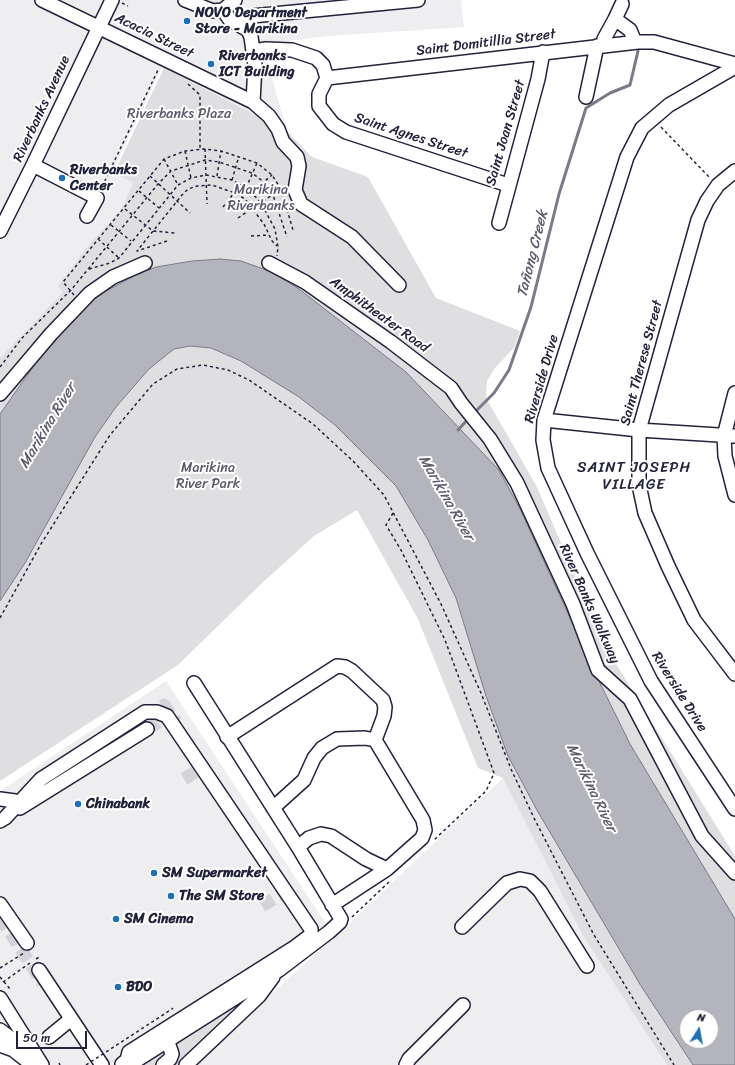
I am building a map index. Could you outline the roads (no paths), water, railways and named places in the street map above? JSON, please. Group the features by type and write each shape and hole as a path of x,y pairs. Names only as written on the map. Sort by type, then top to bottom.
{"main road":[{"path":"0,1043 14,1048 33,1065"}],"street":[{"name":"Acacia Street","path":"42,0 253,102 269,116 278,129 283,142 299,162 295,190 301,204 352,237 399,285"},
{"name":"Riverbanks Avenue","path":"0,231 34,166 112,0"},
{"path":"184,0 208,10 223,10 235,0"},
{"path":"239,25 252,16 418,0"},
{"path":"586,97 600,43 615,19 622,4"},
{"path":"223,10 230,20 248,30 251,37 255,72 253,102"},
{"path":"615,19 626,26 636,42"},
{"name":"Saint Domitillia Street","path":"327,78 543,52 600,43 654,42 735,65"},
{"path":"253,51 266,49 292,50 316,58 323,65 327,78"},
{"name":"Saint Joan Street","path":"499,223 508,184 538,79 543,52"},
{"name":"Riverside Drive","path":"735,65 669,105 642,128 627,157 544,420 543,440 548,468 587,553 651,681 735,809"},
{"name":"Saint Agnes Street","path":"327,78 319,94 319,106 333,124 346,132 508,184"},
{"path":"34,166 97,198 87,216"},
{"name":"Saint Therese Street","path":"735,172 718,185 707,201 698,220 639,430 639,485 645,513 694,620 735,674"},
{"path":"0,394 51,334 90,293 113,277 145,263"},
{"name":"Amphitheater Road","path":"273,265 305,282 391,342 451,388 460,404 490,439"},
{"path":"735,393 726,456 735,495"},
{"path":"544,420 639,430 729,436"},
{"name":"River Banks Walkway","path":"490,439 517,483 573,604 598,670 630,699 702,836 735,873"},
{"path":"227,737 337,666 345,667 352,671 382,700 385,707 384,716 375,740"},
{"path":"124,1063 134,1062 171,1041 278,970 317,934 340,922 341,919 298,847 194,683"},
{"path":"2,819 41,779 145,712 157,712 167,716 311,929 311,935 295,947 129,1052 124,1063"},
{"path":"2,819 147,729"},
{"path":"273,808 304,780 314,758 322,748 337,739 365,738 375,740 423,820 425,830 422,838 390,873 332,905"},
{"path":"0,800 15,801"},
{"path":"298,847 309,838 321,834 331,836 390,873"},
{"path":"462,927 507,883 520,879 530,881 540,891 587,966"},
{"path":"0,904 28,947"},
{"path":"39,970 101,1065"},
{"path":"186,1065 259,996 278,970"},
{"path":"5,994 42,1065"},
{"path":"406,1065 409,1058 463,1005"},
{"path":"49,1037 71,1018"},
{"path":"0,1030 25,1049 36,1065"},
{"path":"163,1065 170,1059 172,1054 171,1041"}],"water":[{"name":"Marikina River","path":"220,259 241,261 272,272 299,289 406,372 499,470 521,511 599,681 630,744 735,919 735,1065 693,1065 682,1049 719,1049 719,1009 679,1009 679,1044 641,986 538,812 508,756 486,696 456,598 428,540 396,486 335,425 299,397 241,361 211,348 190,346 174,349 149,369 116,407 95,437 25,563 0,601 0,414 47,347 82,307 97,296 132,277 156,267 192,261"}],"waterway":[{"name":"Tañong Creek","path":"474,413 494,393 509,370 531,307 559,194 586,108 610,93 630,85 638,51"},
{"name":"Tañong Creek","path":"458,430 469,418"}],"tunnel":[{"path":"146,716 164,705 176,722"},
{"path":"147,729 171,714"},
{"path":"184,779 205,766"},
{"path":"262,906 288,890"},
{"path":"0,917 43,983"}],"place":[{"name":"NOVO Department Store - Marikina","path":"187,21"},
{"name":"Riverbanks ICT Building","path":"211,64"},
{"name":"Riverbanks Center","path":"62,178"},
{"name":"Chinabank","path":"78,804"},
{"name":"SM Supermarket","path":"154,873"},
{"name":"The SM Store","path":"171,896"},
{"name":"SM Cinema","path":"116,919"},
{"name":"BDO","path":"118,987"}],"district":[{"name":"SAINT JOSEPH VILLAGE","path":"634,476"}],"park label":[{"name":"Riverbanks Plaza","path":"179,114"},
{"name":"Marikina Riverbanks","path":"261,198"},
{"name":"Marikina River Park","path":"208,476"}]}
